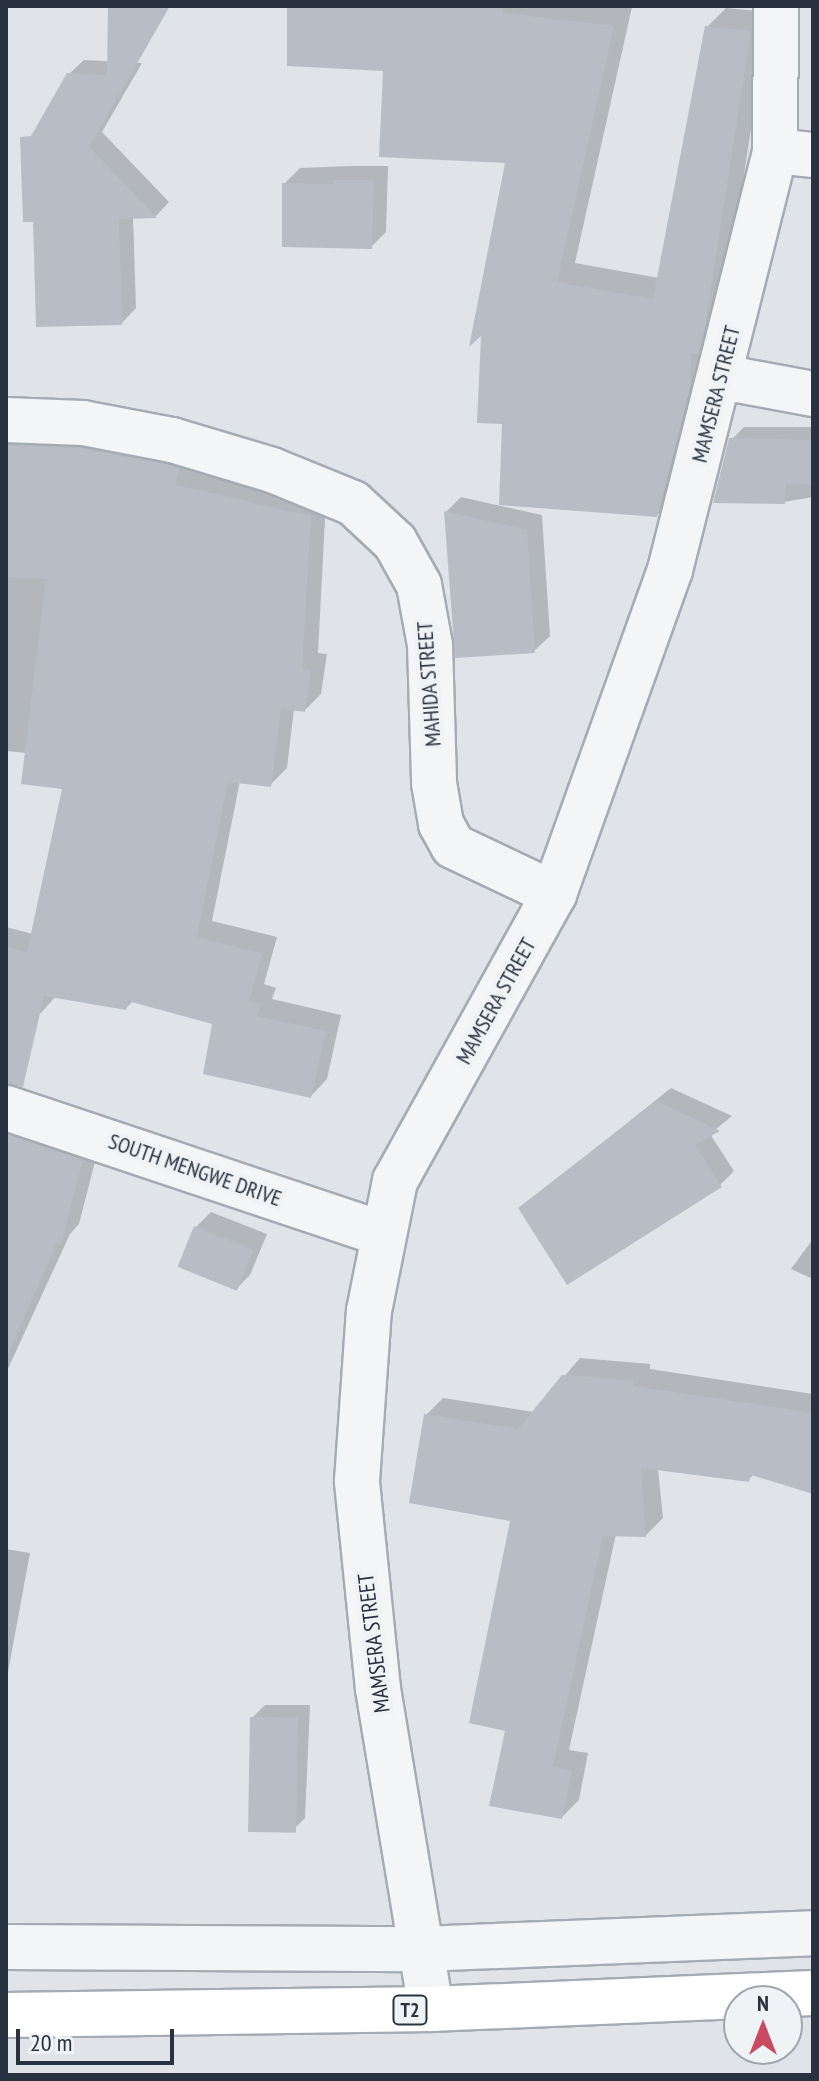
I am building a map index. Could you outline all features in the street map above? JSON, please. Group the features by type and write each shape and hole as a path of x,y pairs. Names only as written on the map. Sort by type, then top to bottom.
{"highway":[{"name":"T2","path":"6,2015 431,2009 813,1993"}],"street":[{"name":"MAMSERA STREET","path":"431,2009 378,1689 357,1481 369,1311 395,1181 554,894 670,570 721,377 794,153 779,57 776,6"},
{"path":"721,377 813,394"},
{"name":"MAHIDA STREET","path":"6,420 83,423 172,440 272,470 353,503 395,542 419,585 430,645 434,783 441,824 453,846 554,894"},
{"name":"SOUTH MENGWE DRIVE","path":"6,1108 383,1234"},
{"path":"6,1947 421,1949 813,1933"}],"building":[{"path":"108,6 170,6 89,147 157,218 119,219 122,325 36,327 33,222 23,222 20,137 31,136 67,73 107,75"},
{"path":"287,6 502,6 503,13 614,26 557,282 653,299 705,26 751,31 705,326 698,354 691,354 690,388 657,517 499,505 502,424 477,423 481,336 469,347 505,163 379,157 383,71 287,66"},
{"path":"333,180 374,180 372,249 282,247 282,183 333,184"},
{"path":"729,438 813,440 813,485 785,484 785,504 713,503"},
{"path":"6,445 80,448 166,464 179,468 176,485 311,516 302,669 311,670 305,712 281,709 271,787 228,782 197,937 262,953 249,1001 261,1004 257,1016 326,1031 311,1098 203,1074 212,1024 128,1001 126,1010 44,996 23,1087 6,1084 6,947 27,952 62,789 21,784 46,579 6,577"},
{"path":"444,511 527,530 535,653 455,658"},
{"path":"656,1101 720,1131 695,1145 722,1187 567,1285 518,1208"},
{"path":"6,1134 83,1160 61,1245 56,1244 6,1359"},
{"path":"194,1226 253,1250 237,1291 178,1267"},
{"path":"562,1375 633,1380 634,1386 813,1413 813,1494 751,1475 749,1482 641,1468 646,1537 603,1536 553,1766 572,1770 562,1819 489,1806 505,1731 469,1723 510,1521 409,1503 424,1414 518,1429"},
{"path":"250,1717 298,1718 296,1833 248,1832"}]}
